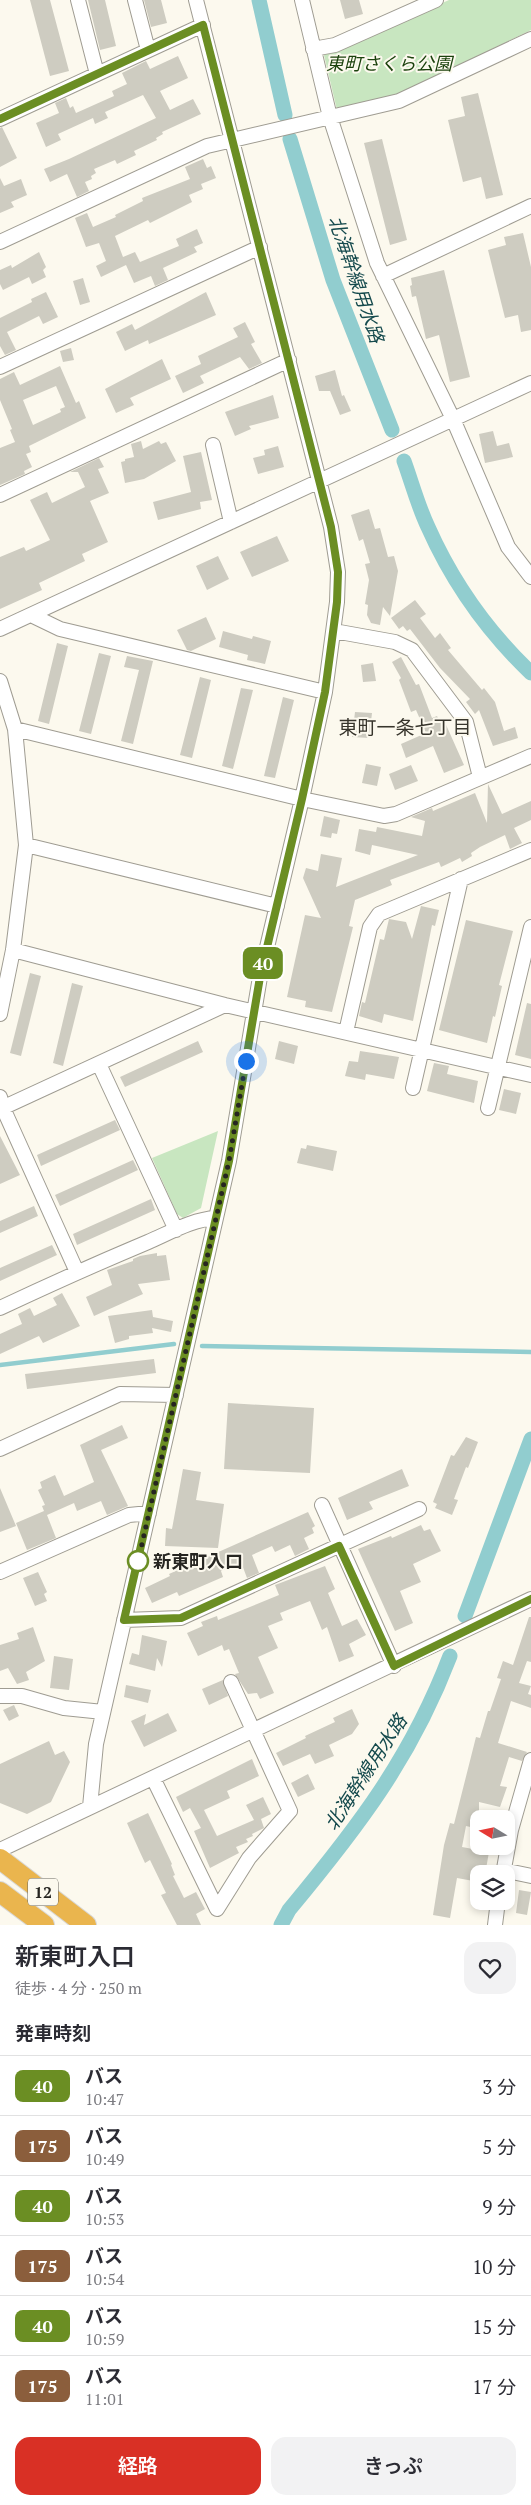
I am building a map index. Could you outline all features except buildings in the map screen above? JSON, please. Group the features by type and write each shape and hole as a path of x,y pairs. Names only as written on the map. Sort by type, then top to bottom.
{"highway":[{"name":"12","path":"0,1859 86,1925"},
{"name":"12","path":"0,1892 44,1925"}],"street":[{"path":"78,0 98,74"},
{"path":"135,0 148,50"},
{"path":"90,1807 96,1744 216,1218 236,1122 254,1010 325,692 334,631 338,572 331,527 196,0"},
{"path":"302,0 330,117 355,199 383,276 454,419 508,547 531,577"},
{"path":"314,49 334,45 436,0"},
{"path":"0,119 203,25"},
{"path":"0,242 207,146 399,101 531,39"},
{"path":"383,276 531,206"},
{"path":"0,367 260,247"},
{"path":"0,495 289,360"},
{"path":"0,629 531,383"},
{"path":"213,445 231,522"},
{"path":"31,615 60,629 325,692"},
{"path":"334,631 395,642 412,650 466,722 480,777"},
{"path":"0,681 15,729 26,845 12,950 0,1014"},
{"path":"15,729 302,799 384,816 396,814 531,756"},
{"path":"26,845 278,906"},
{"path":"346,1032 370,927 379,914 531,850"},
{"path":"413,1088 462,879"},
{"path":"488,1108 531,927"},
{"path":"12,950 225,1004 531,1075"},
{"path":"77,1272 1,1105 99,1064 225,1004"},
{"path":"99,1064 176,1230"},
{"path":"0,1308 77,1272 202,1219 216,1218"},
{"path":"0,1449 120,1394 176,1395"},
{"path":"322,1505 394,1666"},
{"path":"124,1620 181,1618 419,1509"},
{"path":"0,1572 129,1515 149,1513"},
{"path":"0,1850 394,1666 531,1599"},
{"path":"153,1778 217,1909 249,1858 290,1811 231,1682"},
{"path":"0,1696 22,1696 64,1708 104,1712"},
{"path":"504,1865 511,1830 531,1760"},
{"path":"515,1874 531,1876"},
{"path":"495,1925 497,1910"}],"green space":[{"name":"東町さくら公園","path":"449,0 531,0 531,30 397,96 337,110 323,51 338,50"},
{"path":"218,1131 201,1208 183,1218 177,1214 152,1158"}],"waterway":[{"name":"北海幹線用水路","path":"259,0 285,115"},
{"name":"北海幹線用水路","path":"290,139 333,280 392,430"},
{"name":"北海幹線用水路","path":"404,461 424,519 448,567 486,623 531,673"},
{"path":"0,1365 174,1344"},
{"path":"202,1346 531,1352"},
{"name":"北海幹線用水路","path":"465,1616 531,1439"},
{"name":"北海幹線用水路","path":"281,1925 289,1910 338,1850 381,1790 418,1727 435,1693 450,1656"}],"bus line":[{"name":"40","path":"0,119 203,25 331,527 338,572 334,631 318,727 260,977 229,1161 124,1620 181,1618 339,1546 394,1666 531,1599"}],"place":[{"name":"新東町入口","path":"138,1561"}],"district":[{"name":"東町一条七丁目","path":"405,726"}],"route":[{"path":"138,1561 137,1566 229,1161 246,1061"}]}
